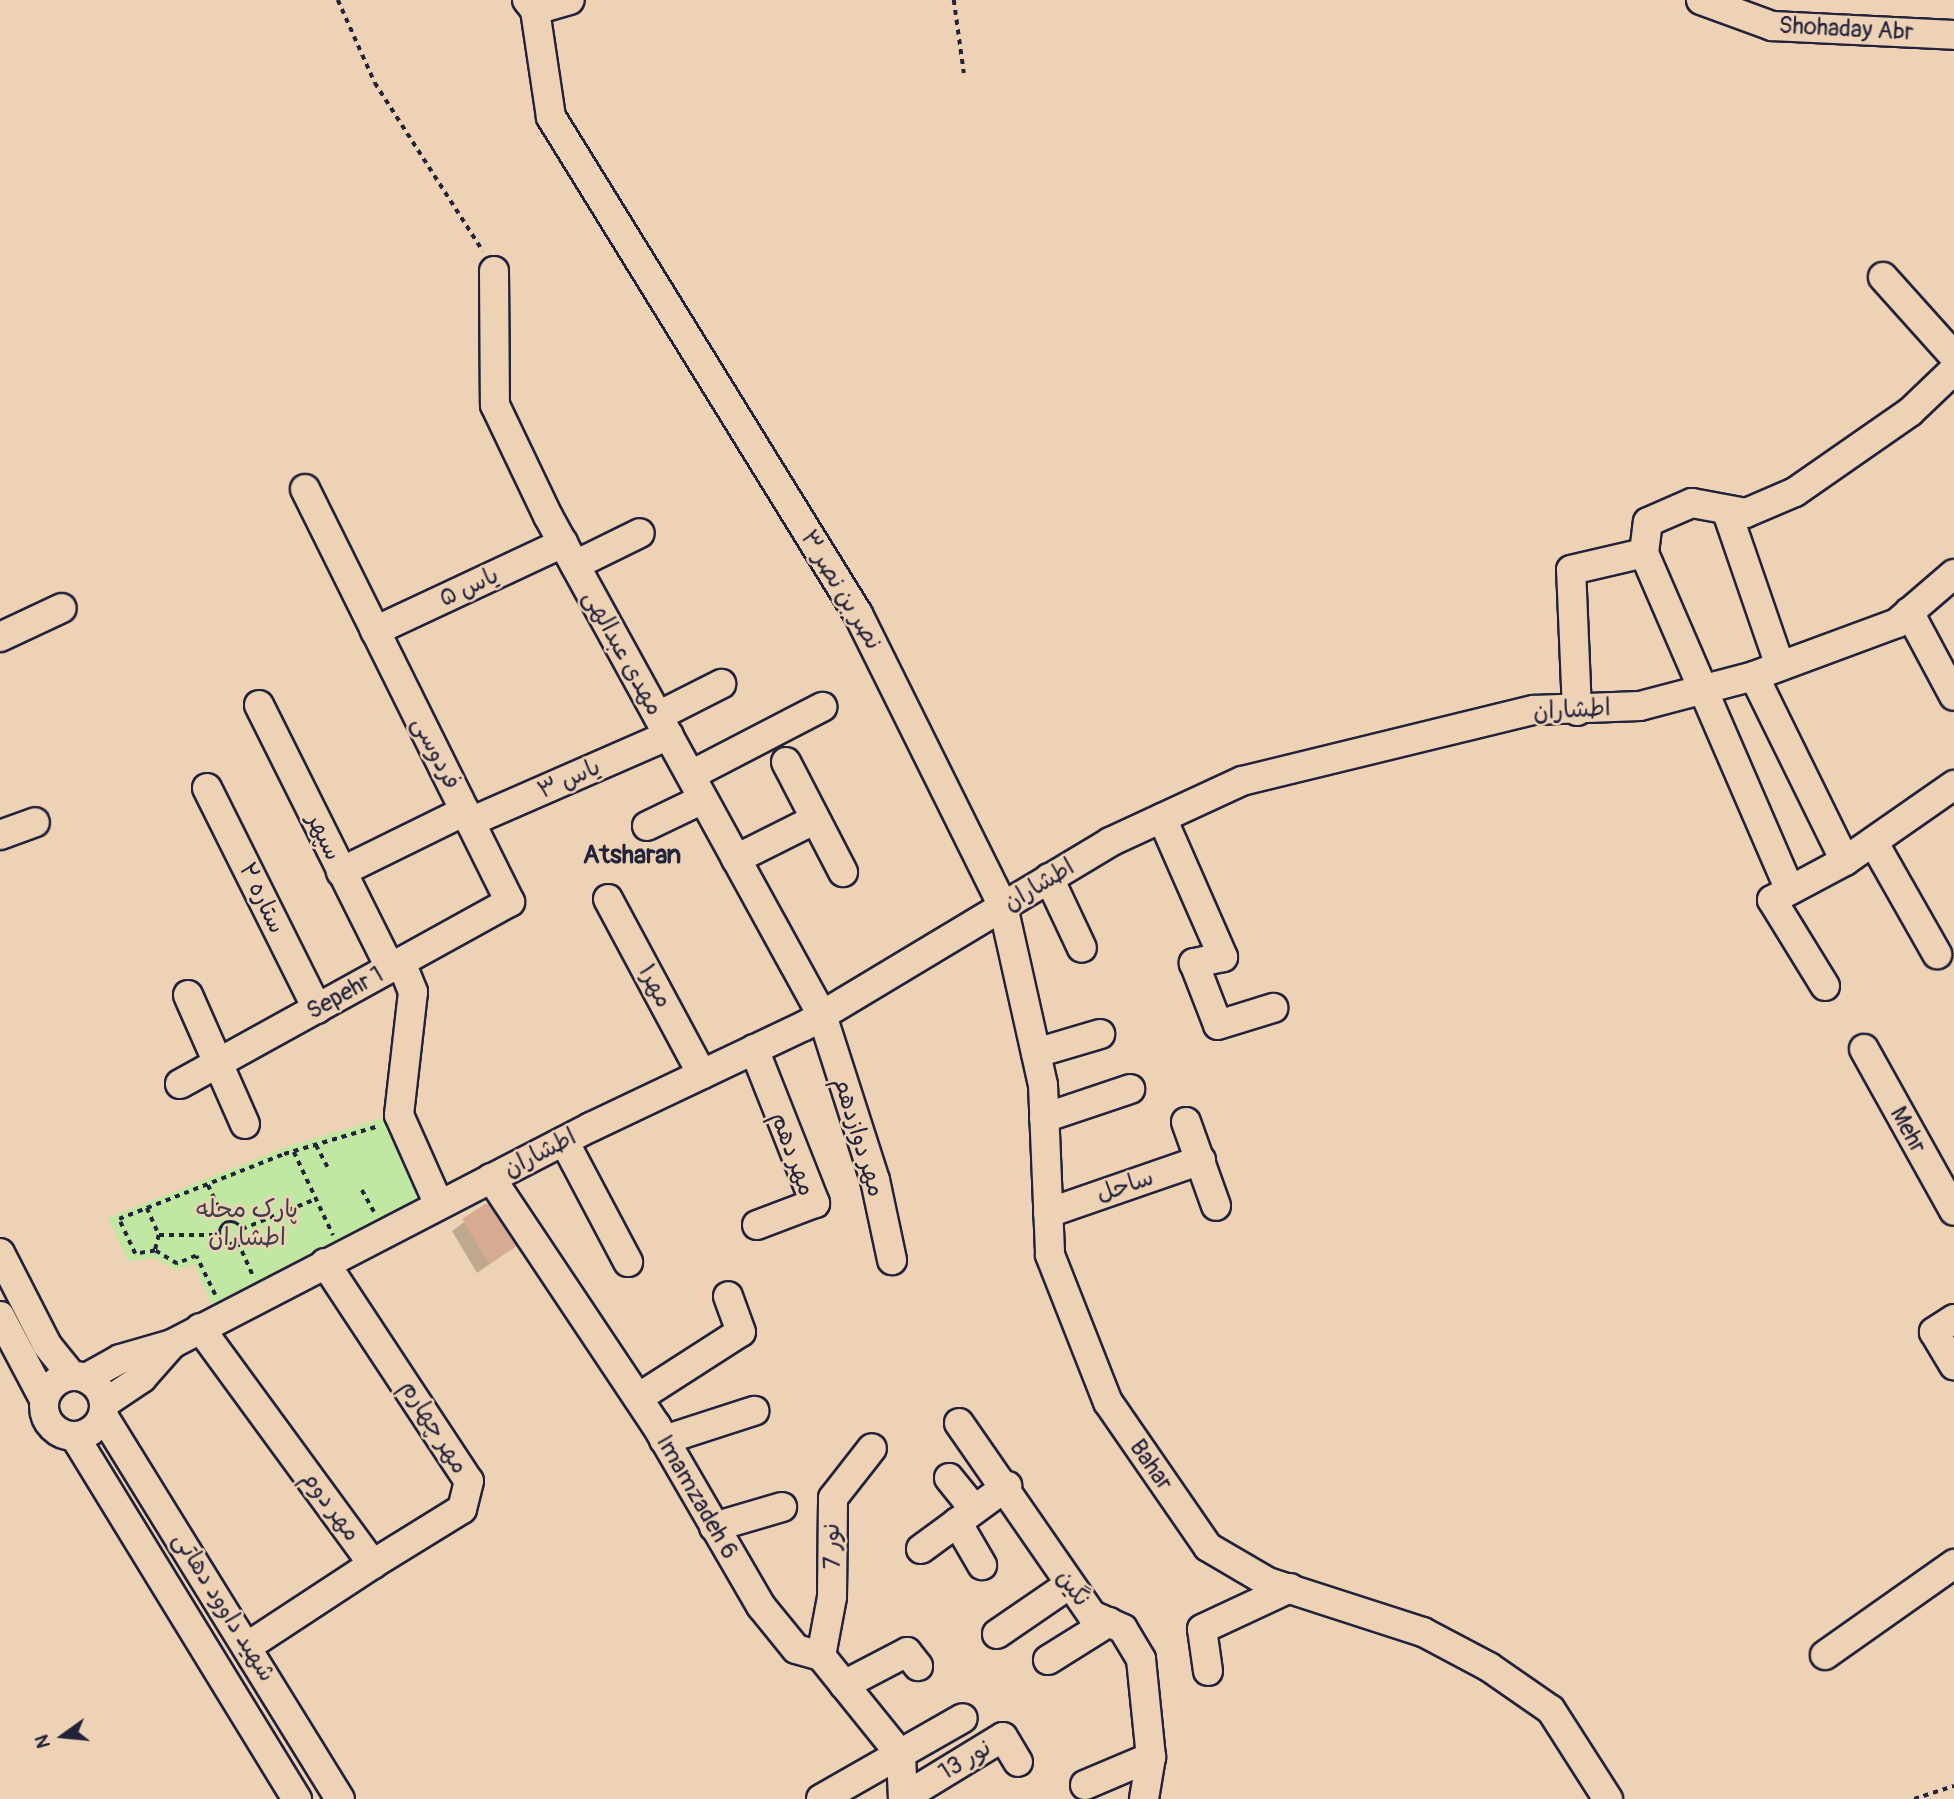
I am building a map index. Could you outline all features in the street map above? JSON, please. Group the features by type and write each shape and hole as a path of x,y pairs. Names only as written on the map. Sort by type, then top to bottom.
{"street":[{"path":"531,5 569,0"},
{"name":"Shohaday Abr","path":"1701,0 1772,26 1954,35"},
{"name":"نصر بن نصر ۳","path":"531,5 551,117 653,287 858,614 1003,906"},
{"name":"مهدی عبدالهی","path":"494,271 495,405 569,554 822,1015"},
{"path":"1883,277 1954,356"},
{"path":"1825,986 1781,894 1704,689 1644,553 1648,522 1692,503 1727,512 1746,513 1795,492 1910,412 1954,370"},
{"name":"فردوسی","path":"305,489 510,902"},
{"path":"1727,512 1767,671 1844,861"},
{"name":"یاس ۵","path":"375,631 569,554 640,533"},
{"path":"1577,711 1571,570 1644,553"},
{"name":"اطشاران","path":"79,1377 172,1344 323,1252 439,1205 822,1015 1049,878 1162,818 1242,781 1377,746 1534,710 1577,711 1640,706 1767,671 1897,623 1954,573"},
{"path":"0,637 62,608"},
{"path":"1909,612 1954,696"},
{"name":"یاس ۳","path":"341,872 468,817 663,726 721,684"},
{"name":"سپهر","path":"259,705 341,872 414,992 399,1115 439,1205"},
{"path":"647,826 697,787 822,707"},
{"path":"786,762 843,873"},
{"path":"1781,894 1874,843 1954,785"},
{"name":"ستاره ۲","path":"207,788 317,1009"},
{"path":"1162,818 1223,957 1194,963 1218,1025 1273,1008"},
{"path":"736,859 814,820"},
{"path":"0,835 35,822"},
{"path":"1874,843 1937,954"},
{"path":"1049,878 1082,948"},
{"name":"مهر۱","path":"608,899 702,1074"},
{"name":"Sepehr 1","path":"180,1084 510,902"},
{"name":"Bahar","path":"1003,906 1035,1053 1044,1118 1050,1255 1108,1402 1208,1547 1290,1588 1423,1632 1489,1667 1551,1710 1608,1799"},
{"path":"188,995 216,1065 244,1124"},
{"name":"مهر دوازدهم","path":"822,1015 875,1180 892,1261"},
{"path":"1035,1053 1100,1034"},
{"name":"مهر دهم","path":"754,1049 815,1203 757,1225"},
{"name":"Mehr","path":"1864,1049 1954,1211"},
{"path":"1044,1118 1130,1089"},
{"path":"1186,1122 1216,1206"},
{"path":"564,1141 628,1262"},
{"name":"ساحل","path":"1048,1213 1201,1160"},
{"name":"Imamzadeh 6","path":"491,1178 638,1398 761,1606 796,1649 821,1656 901,1755"},
{"name":"مهر چهارم","path":"323,1252 469,1481 461,1509 373,1564"},
{"path":"0,1253 47,1345 79,1377 104,1410 96,1429 75,1437 49,1423 44,1399 0,1316"},
{"path":"638,1398 741,1332 728,1296"},
{"path":"1954,1319 1934,1332 1954,1365"},
{"name":"مهر دوم","path":"200,1328 373,1564 248,1646"},
{"name":"اطشاران","path":"104,1410 142,1378 172,1344"},
{"path":"44,1399 56,1381 79,1377"},
{"name":"شهید داوود دهاتی","path":"104,1410 340,1799"},
{"path":"664,1440 754,1411"},
{"name":"نگین","path":"959,1423 1007,1486 1092,1615 1124,1629 1141,1659 1151,1757 1144,1799"},
{"name":"شهید داوود دهاتی","path":"75,1437 297,1799"},
{"name":"نور 7","path":"821,1656 832,1597 828,1528 833,1498 872,1448"},
{"path":"949,1478 982,1565"},
{"path":"920,1549 1007,1486"},
{"path":"714,1527 782,1507"},
{"path":"1825,1655 1954,1564"},
{"path":"997,1634 1070,1584"},
{"path":"1208,1671 1202,1629 1290,1588"},
{"path":"1048,1660 1109,1622"},
{"path":"845,1685 907,1652 918,1666"},
{"path":"821,1799 963,1718"},
{"name":"نور 13","path":"903,1798 1003,1737 1018,1762"},
{"path":"901,1755 903,1798"},
{"path":"1085,1786 1151,1757"}],"path":[{"path":"338,0 375,83 494,271"},
{"path":"954,0 964,73"},
{"path":"225,1291 215,1296 196,1256 177,1264 155,1251 135,1254 119,1219 294,1152 388,1124"},
{"path":"316,1145 328,1168"},
{"path":"294,1152 333,1235"},
{"path":"208,1185 226,1223 242,1229 316,1199"},
{"path":"362,1190 375,1214"},
{"path":"148,1208 159,1235 155,1251"},
{"path":"364,1219 384,1210"},
{"path":"220,1235 226,1223"},
{"path":"242,1229 238,1242 254,1276"},
{"path":"323,1252 333,1235 343,1230"},
{"path":"159,1235 220,1235 227,1243 238,1242"},
{"path":"244,1281 260,1273"},
{"path":"1914,1799 1954,1786"}],"green space":[{"name":"پارک محله اطشاران","path":"391,1116 424,1183 418,1202 212,1305 194,1264 176,1270 154,1258 128,1261 108,1218 289,1146"}],"building":[{"path":"485,1204 501,1206 523,1242 489,1264 462,1219"}],"district":[{"name":"Atsharan","path":"632,856"}]}
